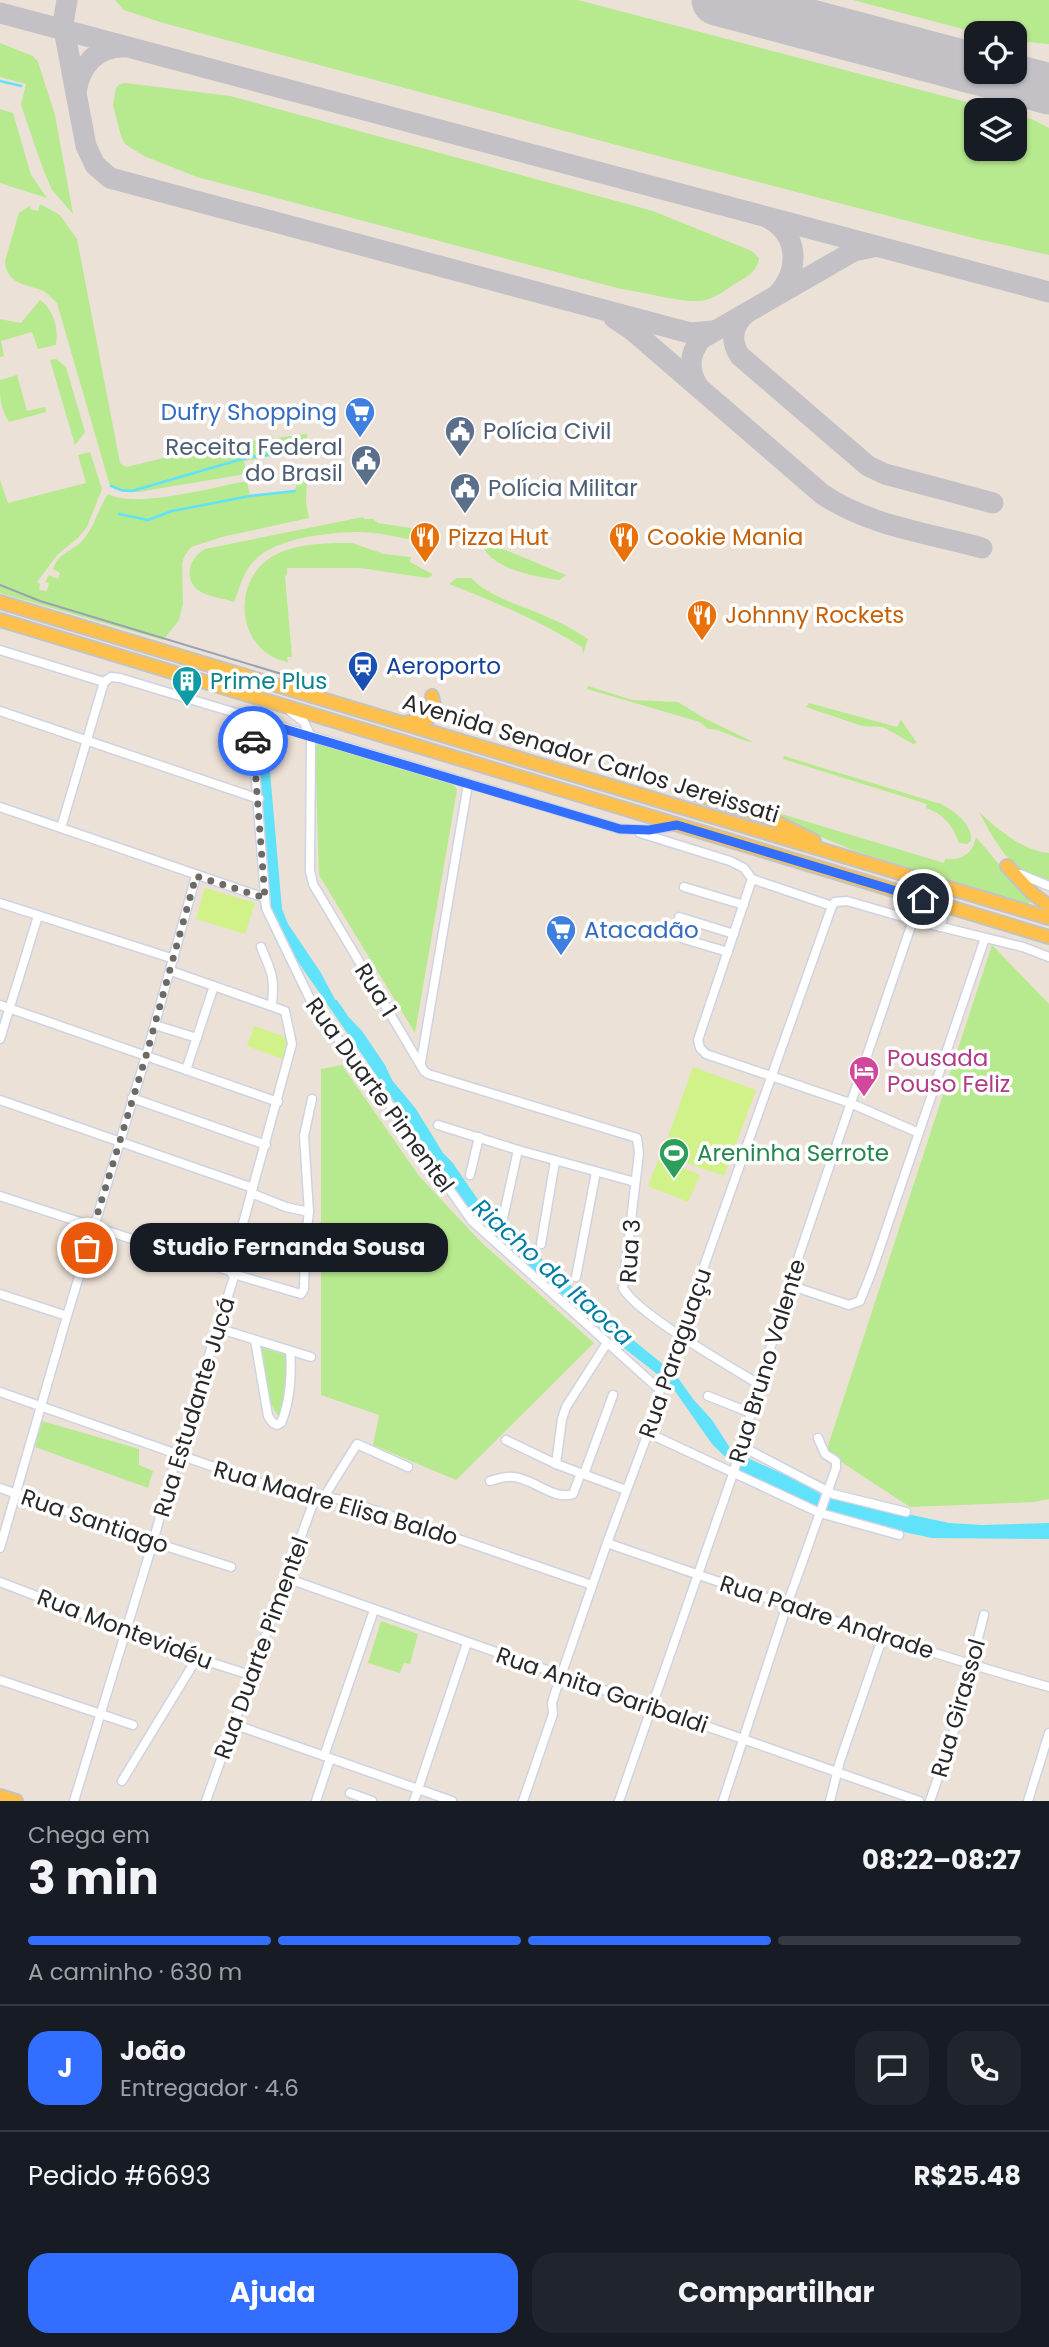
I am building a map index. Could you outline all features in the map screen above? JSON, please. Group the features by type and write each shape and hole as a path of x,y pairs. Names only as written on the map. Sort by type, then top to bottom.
{"main road":[{"name":"Avenida Senador Carlos Jereissati","path":"0,601 1049,918"},
{"name":"Avenida Senador Carlos Jereissati","path":"1,620 1049,937"},
{"path":"402,723 422,721 430,717 434,709 432,696"},
{"path":"692,793 764,816 846,856"},
{"path":"1007,866 1032,893 1049,906"},
{"path":"0,1796 16,1801"}],"street":[{"path":"0,650 104,682"},
{"path":"61,828 104,682 111,677 620,829 677,825"},
{"path":"276,703 300,718 311,737"},
{"path":"0,711 259,799"},
{"name":"Rua Duarte Pimentel","path":"251,719 265,898 279,939 311,1001 377,1087 461,1208 490,1239 661,1388"},
{"name":"Rua 1","path":"311,737 310,871 313,884 428,1074 634,1136 638,1140"},
{"path":"421,1062 468,784"},
{"path":"0,807 265,898"},
{"path":"632,830 730,861 744,868 752,879 832,906 835,902 847,901 1032,950 1049,957"},
{"path":"1007,866 1028,879 1049,886"},
{"path":"0,1548 66,1316 171,971 196,876"},
{"path":"752,879 698,1040 700,1048 706,1054 850,1103 919,1133"},
{"path":"684,887 744,905"},
{"path":"0,903 174,959"},
{"name":"Rua Paraguaçu","path":"523,1801 553,1714 552,1703 607,1543 832,906"},
{"path":"940,927 947,906"},
{"path":"0,1039 38,916"},
{"path":"679,918 734,934"},
{"name":"Rua Bruno Valente","path":"619,1801 733,1472 789,1285 913,920"},
{"path":"789,1285 849,1305 860,1301 985,938"},
{"path":"684,939 728,952"},
{"path":"171,971 272,1004 272,972 261,947"},
{"path":"186,1070 214,986"},
{"path":"0,1004 278,1102"},
{"name":"Rua Estudante Jucá","path":"74,1801 233,1277 230,1271 278,1102 292,1044 285,1011 272,1004"},
{"path":"155,1025 197,1038"},
{"path":"132,1098 266,1145"},
{"path":"0,1196 298,1295 304,1289 309,1212 304,1136 312,1099"},
{"path":"0,1100 119,1141 252,1191 286,1207 309,1212"},
{"path":"438,1125 635,1182"},
{"path":"470,1175 479,1137"},
{"name":"Rua 3","path":"638,1140 623,1288 629,1297 681,1335"},
{"path":"503,1218 518,1150"},
{"path":"541,1244 555,1161"},
{"path":"576,1277 596,1172"},
{"path":"0,1294 66,1316"},
{"path":"217,1328 312,1357"},
{"path":"681,1335 760,1385"},
{"path":"255,1340 268,1416 277,1425 284,1418 289,1392 290,1351"},
{"path":"556,1464 566,1407 607,1343"},
{"name":"Rua Madre Elisa Baldo","path":"0,1392 297,1496 320,1496 362,1506 593,1585"},
{"path":"490,1480 513,1477 559,1494 573,1494 613,1395"},
{"path":"708,1396 751,1413"},
{"path":"648,1433 820,1511 899,1535"},
{"path":"723,1801 836,1462 825,1454 818,1438"},
{"path":"506,1440 556,1464 626,1490"},
{"name":"Rua Duarte Pimentel","path":"206,1801 286,1578 320,1496 357,1444 408,1466"},
{"path":"741,1447 826,1493 906,1512"},
{"name":"Rua Santiago","path":"0,1488 231,1567"},
{"name":"Rua Padre Andrade","path":"607,1543 787,1605 1049,1687"},
{"name":"Rua Anita Garibaldi","path":"286,1578 919,1801"},
{"name":"Rua Montevidéu","path":"0,1582 197,1658 250,1675"},
{"path":"316,1801 374,1610"},
{"name":"Rua Girassol","path":"930,1801 954,1731 984,1615"},
{"path":"830,1801 840,1761 883,1636"},
{"path":"414,1801 467,1643"},
{"path":"122,1781 197,1658"},
{"path":"0,1680 133,1725"},
{"path":"233,1724 452,1801"},
{"path":"1028,1801 1049,1732"},
{"path":"350,1793 372,1801"}],"green space":[{"path":"115,0 578,0 964,101 964,161 1027,161 1027,118 1032,119 1049,128 1049,255 977,239 624,147 163,23 124,10"},
{"path":"853,0 1049,0 1049,44 1027,42 1027,21 964,21 964,29"},
{"path":"0,43 33,56 38,62 55,115 73,214 52,190 43,169 21,105 26,84 0,77"},
{"path":"125,83 230,96 653,211 752,251 759,258 758,262 749,275 714,297 698,301 681,300 621,289 197,177 144,156 125,144 113,105 116,88"},
{"path":"0,109 13,113 31,175 47,198 0,183"},
{"path":"40,204 60,215 77,239 120,463 126,467 219,445 307,434 307,457 295,457 293,452 244,461 246,474 138,492 122,492 110,486 57,303 44,291 16,281 6,268 5,261 19,213 31,205 30,209 38,211"},
{"path":"40,300 54,320 56,345 38,349 32,332 1,341 4,356 0,357 0,319 21,323"},
{"path":"56,359 66,367 85,432 75,445 50,360"},
{"path":"17,375 27,411 45,407 46,412 9,422 1,402 0,380"},
{"path":"90,452 102,489 87,527 58,554 37,582 40,584 39,590 47,591 49,583 45,582 49,575 58,579 60,573 53,569 55,564 85,537 108,494 120,498 155,498 247,481 250,496 295,491 299,470 307,470 306,504 309,518 222,537 191,547 182,563 183,604 179,620 163,640 0,593 0,480 8,503 86,483 78,455"},
{"path":"363,517 378,523 417,529 423,526 415,540 355,532 316,535 289,541 256,559 242,579 234,602 205,594 191,582 192,563 205,549"},
{"path":"486,542 566,575 559,580 507,567 489,556 484,548"},
{"path":"352,543 384,554 411,557 410,562 432,576 427,578 360,568 287,568 285,576 292,657 287,657 288,662 259,647 246,618 245,602 255,572 267,560 286,550 319,544"},
{"path":"457,578 471,578 489,592 576,631 588,639 583,654 582,647 550,629 449,584"},
{"path":"588,686 632,700 678,702 753,742 708,729 700,722 587,689"},
{"path":"809,703 897,727 901,720 917,743 913,744 883,727 862,726 806,707"},
{"path":"318,744 454,785 457,790 415,1033 319,875 315,747"},
{"path":"784,756 941,804 957,814 966,824 971,841 967,844 959,843 947,821 926,808 927,804 783,759"},
{"path":"699,789 944,863 945,859 957,859 966,855 976,837 1031,902 1028,904 855,851"},
{"path":"979,812 1020,844 1049,853 1049,883 1023,871 1009,859"},
{"path":"205,888 255,903 245,934 196,919"},
{"path":"992,945 1049,1004 1049,1499 1034,1502 910,1507 826,1452"},
{"path":"254,1026 291,1039 283,1059 247,1046"},
{"path":"342,1065 419,1176 481,1242 594,1343 456,1480 373,1445 379,1415 321,1395 321,1069"},
{"path":"693,1067 756,1090 724,1176 662,1154"},
{"name":"Areninha Serrote","path":"659,1158 700,1175 688,1202 648,1186"},
{"path":"260,1347 289,1356 287,1388 279,1417 267,1392"},
{"path":"42,1421 139,1449 139,1465 153,1471 148,1488 35,1447"},
{"path":"381,1621 418,1634 410,1664 404,1663 400,1673 368,1663"}],"water":[{"path":"267,738 282,909 288,924 321,973 339,1007 362,1031 392,1080 416,1109 443,1153 481,1204 611,1322 676,1375 712,1420 732,1451 835,1500 949,1523 1049,1523 1049,1539 932,1538 847,1520 815,1506 809,1507 743,1474 712,1444 670,1384 620,1345 477,1221 285,943 272,915 258,741"}],"waterway":[{"path":"0,81 21,86"},
{"path":"111,486 132,491 249,457 293,452 297,441"},
{"path":"119,514 148,520 172,511 250,496 295,491"},
{"name":"Riacho da Itaoca","path":"336,1001 346,1015"}],"taxiway":[{"path":"67,0 63,24 86,146 95,165 110,178 690,333 713,331"},
{"path":"0,13 1049,292"},
{"path":"76,92 81,74 97,54 123,47"},
{"path":"768,218 786,233 793,253 790,274 778,294"},
{"path":"698,386 691,363 701,339 854,251 873,247"},
{"path":"745,314 737,324 734,334 740,356 868,466 885,474 993,503"},
{"path":"614,318 632,330 822,494 840,505 879,521 982,548"}],"runway":[{"path":"717,0 964,66"},
{"path":"1027,83 1049,89"}],"tram line":[{"path":"0,585 40,601 328,688"}],"way so far":[{"path":"87,1248 146,1056 196,876 265,898 253,741"}],"place":[{"name":"Dufry Shopping","path":"360,439"},
{"name":"Polícia Civil","path":"460,458"},
{"name":"Receita Federal do Brasil","path":"366,487"},
{"name":"Polícia Militar","path":"465,515"},
{"name":"Pizza Hut","path":"425,564"},
{"name":"Cookie Mania","path":"624,564"},
{"name":"Johnny Rockets","path":"702,642"},
{"name":"Aeroporto","path":"363,693"},
{"name":"Prime Plus","path":"187,708"},
{"name":"Atacadão","path":"561,957"},
{"name":"Pousada Pouso Feliz","path":"864,1098"},
{"name":"Areninha Serrote","path":"674,1180"},
{"name":"Studio Fernanda Sousa","path":"87,1248"}],"route":[{"path":"253,741 251,719 620,829 649,830 677,825 923,899"}]}
